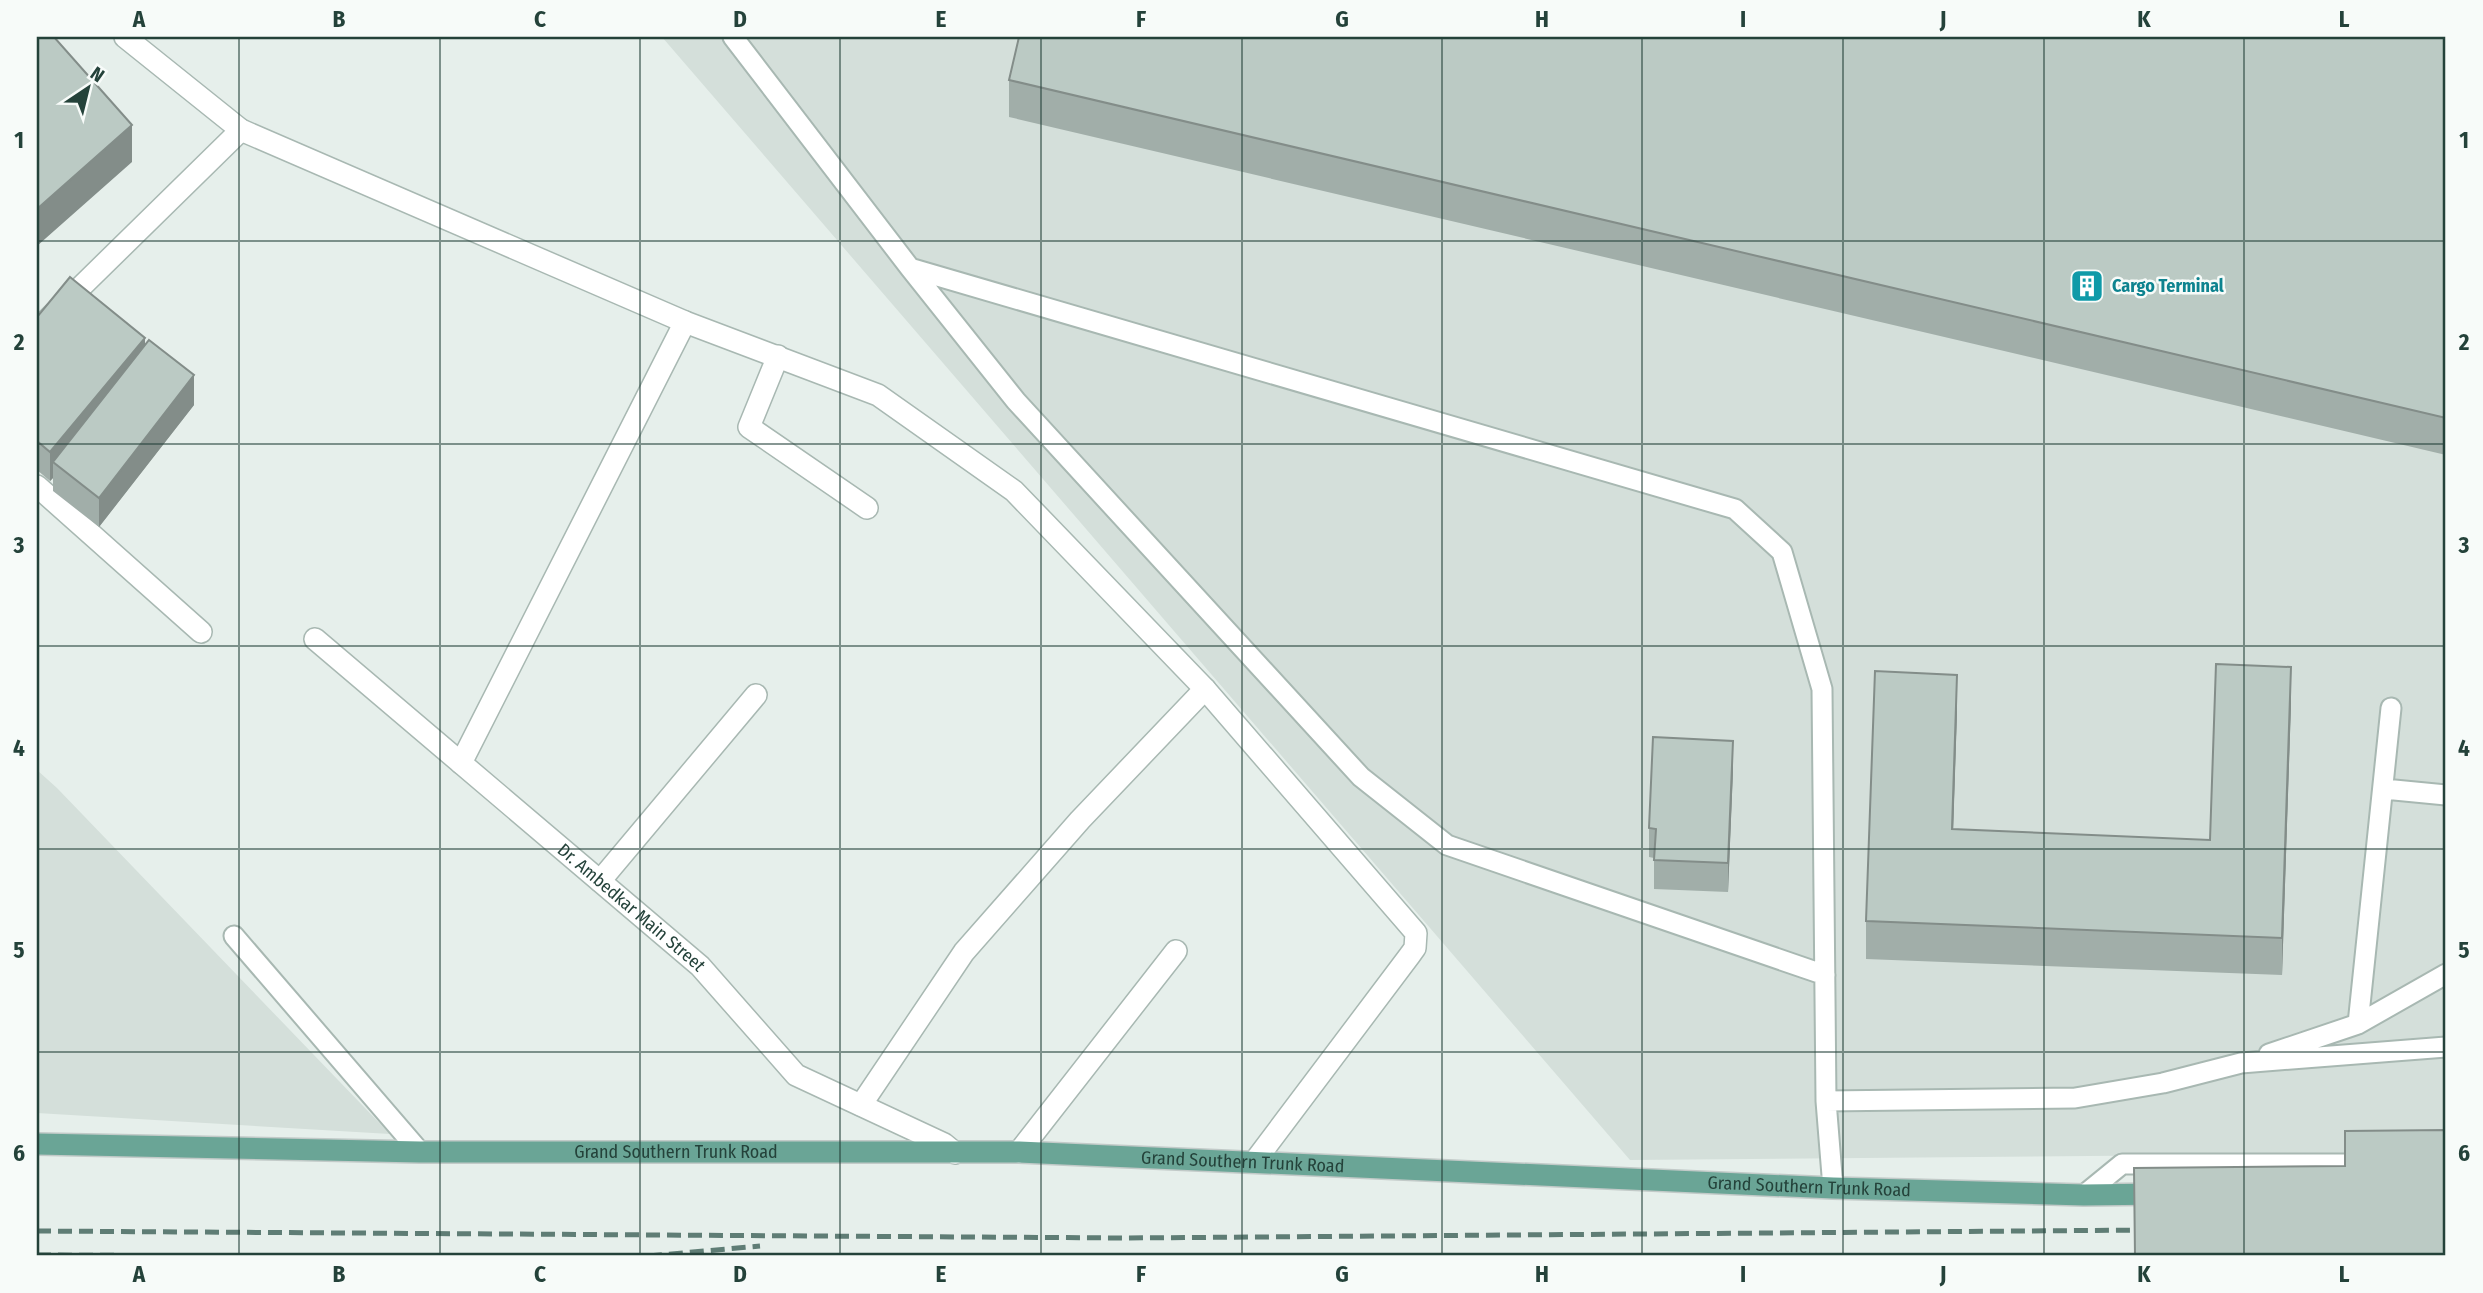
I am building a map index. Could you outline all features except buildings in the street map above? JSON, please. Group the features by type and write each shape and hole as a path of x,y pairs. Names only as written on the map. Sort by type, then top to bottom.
{"main road":[{"name":"Grand Southern Trunk Road","path":"37,1144 420,1152 1019,1152 1833,1188 2084,1195 2181,1194"}],"street":[{"path":"140,41 241,130 685,321 878,396 1014,491 1205,689 1416,933 1415,948 1255,1161"},
{"path":"37,330 241,130"},
{"path":"461,763 685,321"},
{"path":"778,356 749,427 867,508"},
{"path":"37,486 201,632"},
{"name":"Dr. Ambedkar Main Street","path":"315,639 700,966 796,1075 944,1144 955,1153"},
{"path":"861,1105 964,952 1080,820 1205,689"},
{"path":"600,881 756,695"},
{"path":"1019,1152 1176,951"}],"lane":[{"path":"733,37 1016,401 1362,777 1447,845 1825,975"},
{"path":"910,268 1735,509 1782,552 1822,689 1826,1101 1833,1188"},
{"path":"2358,1024 2391,708"},
{"path":"2384,789 2446,795"},
{"path":"234,936 420,1152"},
{"path":"1826,1101 2075,1098 2163,1083 2241,1063 2358,1024 2446,974"},
{"path":"2241,1063 2446,1047"},
{"path":"2084,1195 2123,1164 2392,1164"}],"shaded area":[{"path":"662,37 2446,37 2446,1153 1630,1160"},
{"path":"37,770 57,788 390,1134 37,1113"}],"railway":[{"path":"37,1231 1126,1238 2154,1230"},
{"path":"648,1256 760,1246"},
{"path":"37,1255 247,1256"}],"place":[{"name":"Cargo Terminal","path":"2087,286"}]}
